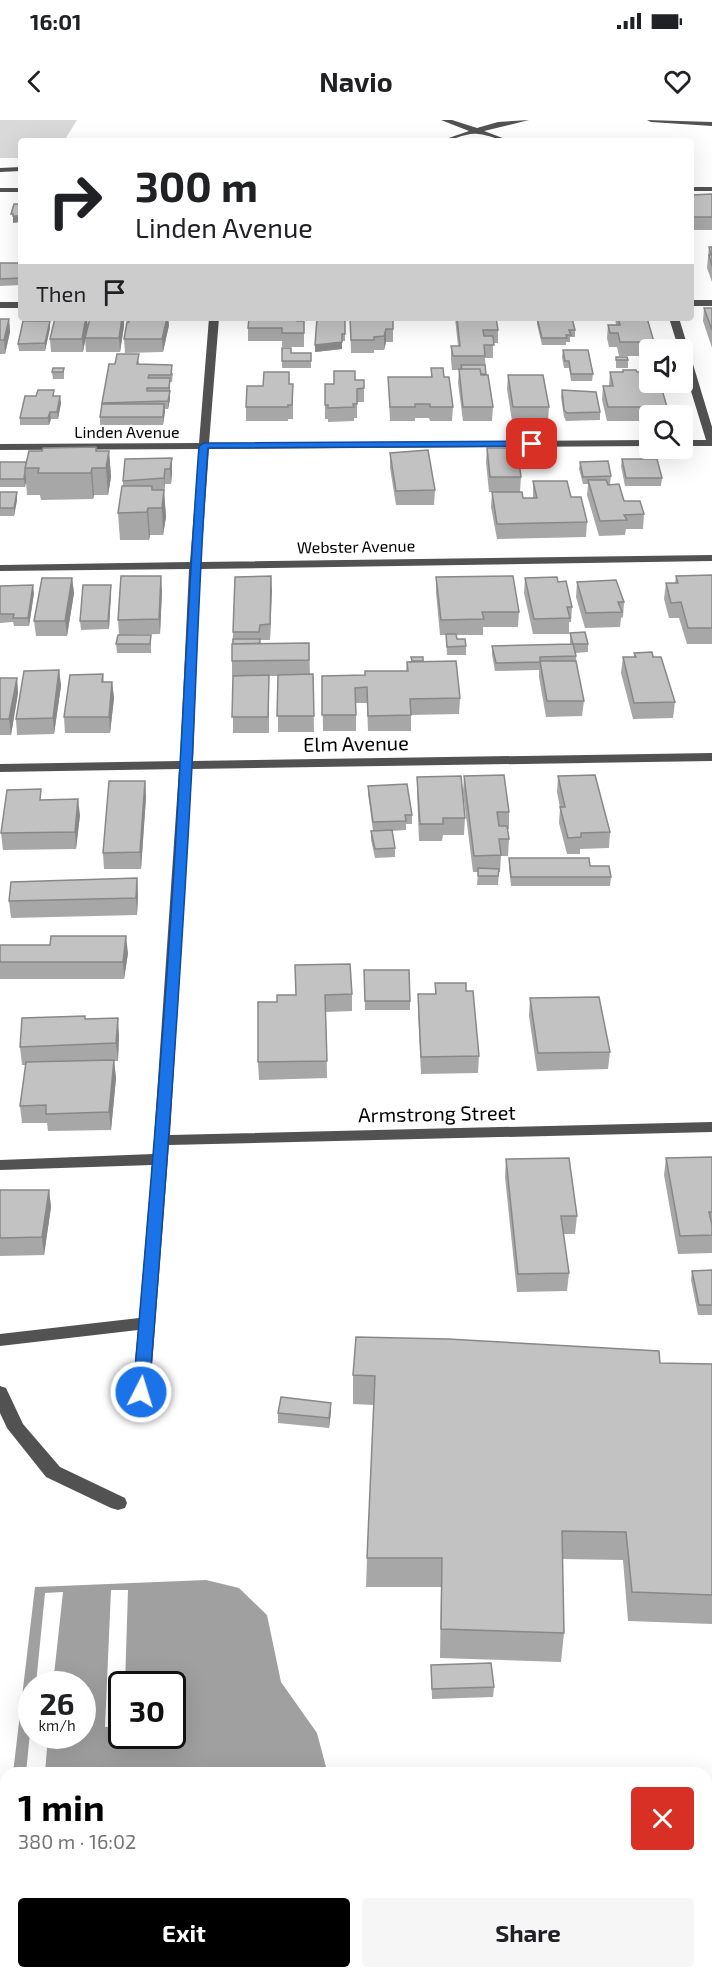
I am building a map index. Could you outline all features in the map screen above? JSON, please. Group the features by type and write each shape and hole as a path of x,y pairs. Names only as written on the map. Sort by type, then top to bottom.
{"street":[{"path":"445,120 498,138"},
{"path":"452,138 475,130 525,120"},
{"path":"651,120 712,124"},
{"path":"0,170 18,169"},
{"path":"694,189 712,189"},
{"path":"0,190 18,190"},
{"path":"694,303 712,303"},
{"path":"0,305 18,305"},
{"path":"141,1392 162,1140 186,765 195,565 214,321"},
{"path":"675,321 712,443 693,443"},
{"name":"Linden Avenue","path":"0,447 639,443"},
{"name":"Webster Avenue","path":"0,568 712,558"},
{"name":"Elm Avenue","path":"0,768 712,757"},
{"name":"Armstrong Street","path":"162,1140 712,1127"},
{"path":"0,1165 160,1159"},
{"path":"0,1340 147,1323"},
{"path":"0,1393 16,1428 53,1472 118,1503"}],"shaded area":[{"path":"0,120 77,120 66,138 18,138 18,158 0,158"},
{"path":"206,1580 239,1588 267,1615 281,1682 317,1733 326,1767 14,1767 18,1731 18,1749 96,1749 96,1671 25,1671 35,1587"}],"pier":[{"path":"111,1590 128,1590 125,1671 108,1671 108,1727 105,1727"},
{"path":"63,1592 54,1671 37,1671 45,1593"},
{"path":"28,1749 47,1749 45,1767 27,1767"}],"building":[{"path":"712,194 712,217 694,217 694,195"},
{"path":"14,204 18,204 18,216 11,214"},
{"path":"709,247 712,247 712,266 709,255 711,255"},
{"path":"0,263 18,263 18,278 0,279"},
{"path":"704,308 712,308 712,330"},
{"path":"0,319 9,319 4,340 0,340"},
{"path":"23,321 50,321 45,343 18,344"},
{"path":"54,321 85,321 82,339 50,339"},
{"path":"89,321 122,321 119,338 85,338"},
{"path":"166,321 162,339 124,339 127,322"},
{"path":"249,321 304,321 304,333 282,333 282,328 248,328"},
{"path":"317,321 345,321 345,334 342,334 342,342 315,345"},
{"path":"350,321 393,321 393,329 386,329 384,336 374,337 374,340 351,340"},
{"path":"457,321 496,321 498,330 483,330 484,336 493,336 494,345 484,345 485,356 453,356 451,346 460,346"},
{"path":"538,321 573,321 575,330 569,330 571,335 566,335 567,338 542,338"},
{"path":"619,321 648,321 653,339 620,342 618,333 610,333 608,325 620,325"},
{"path":"282,348 291,348 291,353 311,353 311,361 282,361"},
{"path":"563,350 588,350 593,374 571,374 569,361 565,361"},
{"path":"117,354 139,354 137,364 172,365 171,375 149,375 148,378 170,378 169,388 147,388 147,391 170,391 168,401 102,403 109,364 115,364"},
{"path":"616,357 627,357 628,360 616,360"},
{"path":"461,365 485,365 486,374 481,374 480,369 462,369"},
{"path":"53,368 64,368 63,372 52,372"},
{"path":"431,368 443,368 444,377 449,377 453,407 430,407 430,404 415,404 415,407 390,407 388,377 432,377"},
{"path":"459,369 480,369 481,375 488,375 493,407 463,407"},
{"path":"623,370 636,370 639,372 639,393 663,393 666,405 608,407 603,386 613,386 610,372 623,372"},
{"path":"334,371 355,371 355,380 364,380 364,388 357,389 357,404 353,404 354,407 328,408 328,405 325,405 325,384 334,384"},
{"path":"264,372 289,372 289,384 293,384 292,405 288,407 246,407 247,386 263,386"},
{"path":"508,375 543,375 549,407 513,407"},
{"path":"38,390 54,390 53,396 60,396 57,412 50,412 48,418 20,418 25,396 36,396"},
{"path":"562,390 596,392 600,412 567,413 564,410"},
{"path":"102,404 164,404 163,417 100,417"},
{"path":"96,447 96,451 109,451 106,468 92,468 91,473 38,473 39,468 25,468 29,451 42,451 43,448"},
{"path":"487,448 517,448 521,477 490,477"},
{"path":"428,450 435,490 396,491 390,453"},
{"path":"172,458 170,469 165,469 164,478 123,481 125,459"},
{"path":"622,459 657,459 662,478 626,478"},
{"path":"608,461 611,476 583,477 580,462"},
{"path":"0,462 26,462 24,479 0,479"},
{"path":"588,480 606,480 608,485 619,484 624,501 640,501 644,514 624,515 627,520 600,521"},
{"path":"533,481 567,481 571,497 581,497 587,522 497,524 492,492 522,492 523,498 537,498"},
{"path":"122,486 152,486 152,490 164,490 162,508 148,508 147,512 118,513"},
{"path":"0,492 17,492 14,508 0,508"},
{"path":"712,575 712,628 688,628 681,602 671,603 666,583 678,583 676,576"},
{"path":"121,576 161,576 159,619 118,620"},
{"path":"271,576 270,624 260,625 259,632 233,632 235,577"},
{"path":"513,576 519,612 482,612 484,619 441,620 436,577"},
{"path":"557,577 558,582 566,581 572,607 567,607 570,618 534,619 525,578"},
{"path":"42,578 72,578 65,621 34,621"},
{"path":"616,580 624,602 618,602 622,612 586,613 577,582"},
{"path":"33,585 28,618 13,618 14,614 0,614 0,586"},
{"path":"83,585 111,585 108,621 80,621"},
{"path":"585,632 588,644 573,644 570,633"},
{"path":"446,634 456,634 457,639 465,639 466,646 447,647"},
{"path":"118,635 151,635 150,644 116,644"},
{"path":"233,639 260,639 260,643 233,644"},
{"path":"309,643 309,660 232,661 232,644"},
{"path":"573,644 576,656 540,657 540,662 496,663 492,646"},
{"path":"652,652 653,657 661,657 675,702 634,703 623,657 636,657 634,653"},
{"path":"411,657 423,657 423,661 412,661"},
{"path":"456,661 460,698 410,699 411,715 368,716 367,687 355,688 356,715 322,715 322,676 365,675 365,671 408,671 407,662"},
{"path":"540,661 576,661 584,701 547,701"},
{"path":"59,670 53,718 16,719 24,671"},
{"path":"103,674 102,682 112,682 109,717 64,717 70,675"},
{"path":"313,674 314,716 277,716 278,675"},
{"path":"269,675 268,717 232,717 233,676"},
{"path":"0,678 17,678 9,719 0,719"},
{"path":"504,775 509,812 497,812 499,826 507,826 509,839 499,839 501,855 474,856 464,776"},
{"path":"595,775 610,832 581,833 581,837 568,838 560,807 565,807 558,776"},
{"path":"461,776 465,818 443,818 443,824 420,824 417,777"},
{"path":"109,781 145,781 140,852 103,853"},
{"path":"407,784 412,815 405,815 406,821 373,822 368,786"},
{"path":"41,789 40,800 78,799 75,832 1,833 7,790"},
{"path":"392,830 395,848 375,849 371,831"},
{"path":"509,858 589,858 590,866 609,866 611,877 511,877"},
{"path":"478,868 499,869 498,876 478,876"},
{"path":"137,878 136,898 9,901 11,882"},
{"path":"51,936 126,936 123,962 0,962 0,945 50,945"},
{"path":"350,964 352,994 325,995 327,1061 258,1062 258,1002 277,1002 277,995 296,995 295,965"},
{"path":"364,970 409,970 410,1001 365,1001"},
{"path":"435,983 466,983 466,991 473,991 479,1056 421,1057 418,994 436,994"},
{"path":"599,997 610,1052 538,1053 530,998"},
{"path":"85,1016 85,1019 118,1018 116,1043 20,1047 22,1018"},
{"path":"114,1060 109,1112 46,1114 46,1105 20,1106 26,1062"},
{"path":"712,1157 712,1212 709,1212 712,1235 680,1236 666,1158"},
{"path":"569,1158 577,1216 561,1216 569,1273 518,1274 506,1159"},
{"path":"0,1190 49,1190 42,1237 0,1238"},
{"path":"712,1270 712,1305 699,1305 692,1271"},
{"path":"356,1337 448,1339 659,1351 660,1363 712,1364 712,1595 632,1592 626,1532 562,1531 564,1633 441,1629 442,1558 367,1558 375,1376 353,1375"},
{"path":"281,1397 331,1403 329,1418 278,1413"},
{"path":"491,1663 494,1687 432,1689 431,1665"}],"route":[{"path":"141,1392 162,1140 204,446 532,444"}]}
